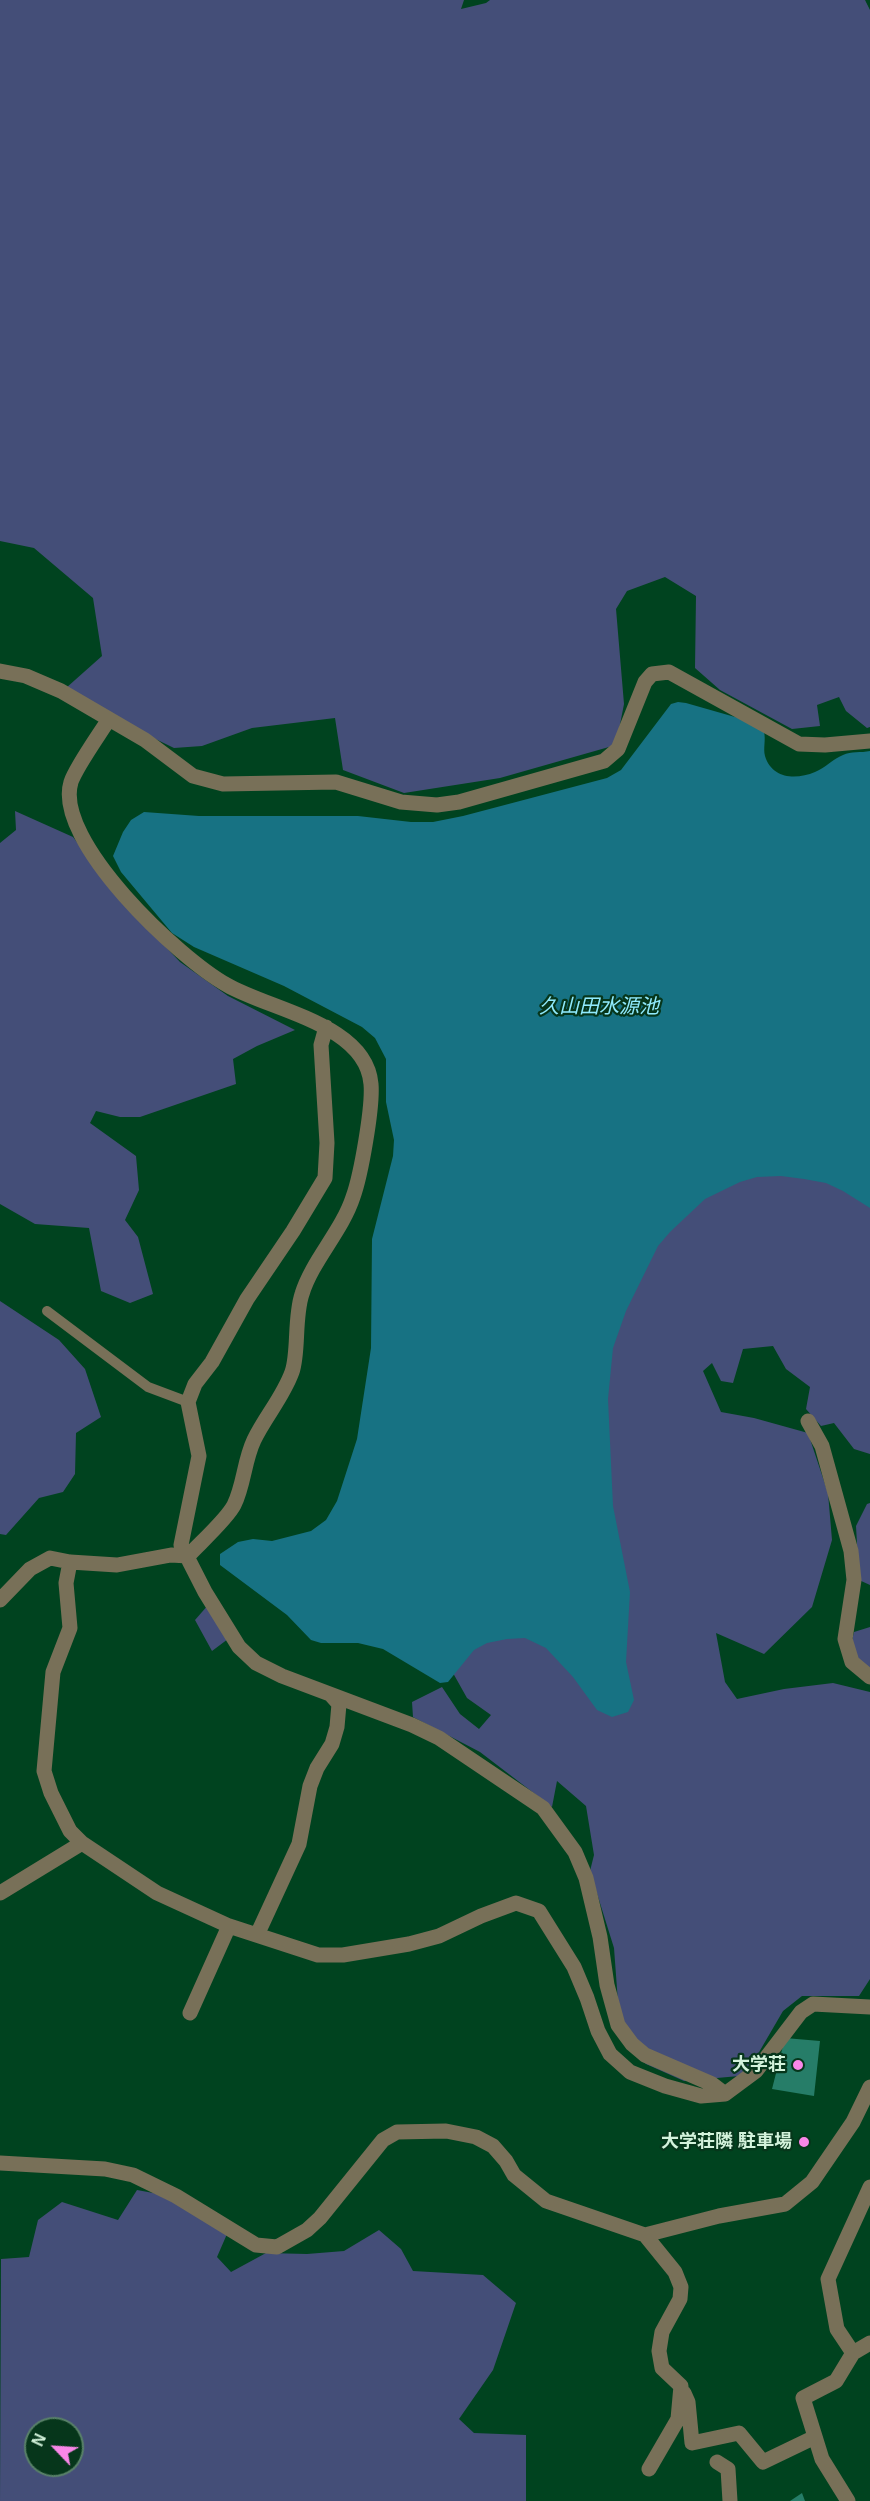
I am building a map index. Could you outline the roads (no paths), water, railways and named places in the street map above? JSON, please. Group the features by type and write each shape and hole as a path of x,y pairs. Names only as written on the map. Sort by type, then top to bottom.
{"street":[{"path":"0,671 26,676 61,691 145,740 193,776 223,784 336,782 401,802 437,805 459,802 604,761 618,749 645,682 652,674 669,672 799,744 825,745 870,741"},
{"path":"108,719 71,782 69,805 77,829 110,878 185,956 226,985 260,1002 326,1027 351,1044 364,1061 371,1083 367,1130 353,1198 302,1293 296,1325 293,1370 253,1441 234,1507 188,1556"},
{"path":"326,1027 321,1045 327,1143 325,1178 248,1299 213,1362 195,1384 188,1402 199,1456 181,1545 205,1592 239,1647 256,1664 412,1725 439,1738 543,1808 575,1852 586,1878 600,1937 607,1985 618,2025 632,2044 645,2055 712,2084 725,2094"},
{"path":"808,1421 822,1446 851,1551 854,1580 845,1639 852,1662 870,1677"},
{"path":"0,1600 30,1569 50,1558 70,1562 117,1565 171,1555 188,1556"},
{"path":"70,1562 66,1583 70,1628 53,1672 44,1771 51,1793 70,1831 82,1843 157,1893 229,1926 318,1955 343,1955 409,1944 439,1936 481,1916 516,1903 538,1911 574,1967 598,2031 610,2054 630,2072 665,2086 701,2096 725,2094 756,2071 801,2012 813,2004 870,2007"},
{"path":"257,1935 299,1844 310,1786 317,1768 332,1744 337,1727 339,1704 331,1695"},
{"path":"0,1893 82,1843"},
{"path":"190,2013 229,1926"},
{"path":"645,2235 719,2216 785,2204 812,2182 853,2122 870,2087"},
{"path":"0,2163 105,2169 133,2175 176,2196 256,2245 277,2247 307,2230 320,2218 383,2140 397,2132 446,2131 476,2137 493,2146 514,2175 546,2201 645,2235 675,2272 681,2288 680,2299 662,2332 659,2351 662,2368 681,2386 688,2402 692,2443 739,2433 763,2462 815,2437"},
{"path":"853,2353 837,2329 828,2279 870,2187"},
{"path":"848,2501 822,2458 803,2398 836,2381 853,2353 870,2343"},
{"path":"649,2469 678,2419 681,2386"},
{"path":"717,2462 728,2469 730,2501"}],"lane":[{"path":"46,1311 148,1388 188,1402"}],"water":[{"name":"久山田水源池","path":"678,702 742,719 764,732 764,753 768,764 786,776 808,775 846,754 870,751 870,1208 826,1183 781,1176 757,1177 740,1182 705,1199 658,1246 626,1311 613,1348 608,1399 613,1506 630,1592 626,1662 634,1700 628,1712 612,1717 597,1710 573,1677 546,1648 525,1638 487,1643 474,1650 448,1682 440,1683 383,1649 358,1643 321,1643 311,1640 287,1615 220,1565 220,1554 238,1542 253,1539 272,1541 311,1531 326,1520 337,1501 357,1439 371,1348 372,1239 393,1156 394,1140 386,1102 386,1059 375,1038 362,1027 284,986 194,947 172,933 121,872 113,856 131,820 144,812 199,816 358,816 433,822 607,778 621,770 671,704"}],"place":[{"name":"大学荘","path":"798,2065"},
{"name":"大学荘隣 駐車場","path":"804,2142"}]}
